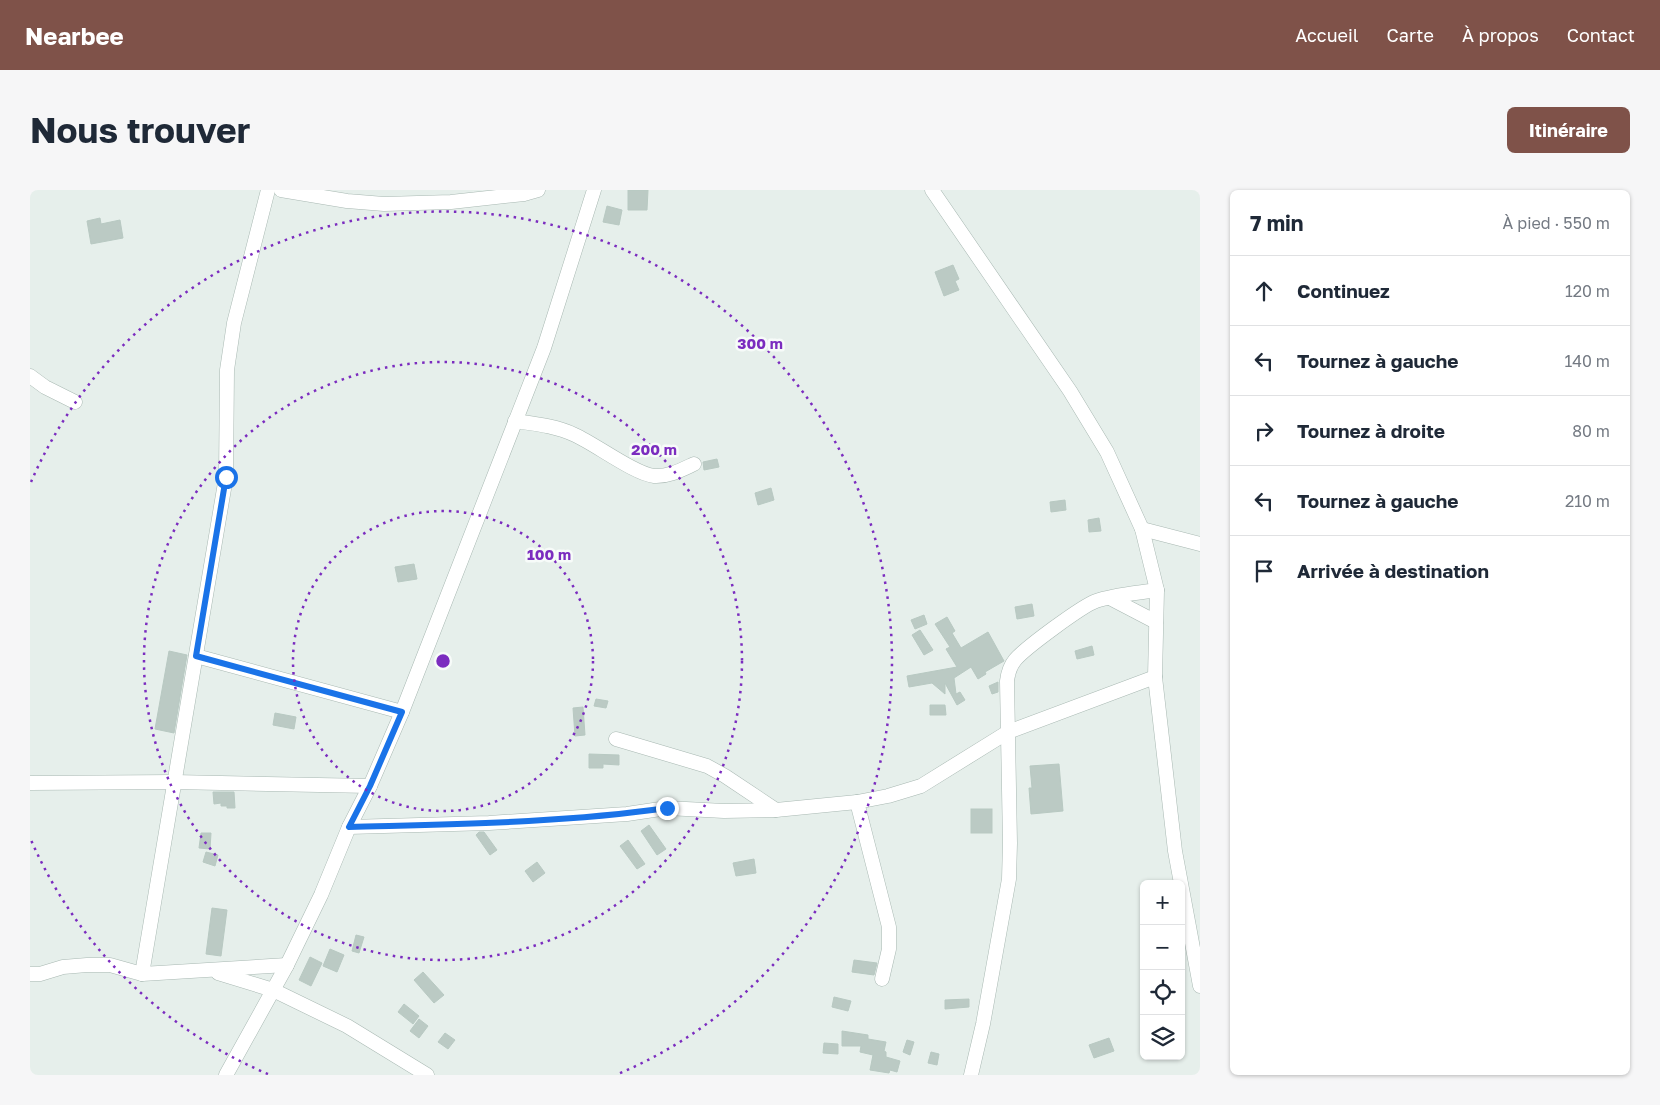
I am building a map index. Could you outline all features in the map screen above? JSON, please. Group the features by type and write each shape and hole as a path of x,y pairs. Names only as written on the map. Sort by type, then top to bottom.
{"street":[{"path":"142,974 226,477 227,370 234,323 268,190"},
{"path":"282,190 384,204 451,202 524,194 538,190"},
{"path":"226,1075 287,965 321,895 349,827 370,786 402,712 544,348 594,190"},
{"path":"932,190 1070,392 1107,452 1142,529 1157,590 1155,677 1176,851 1200,986"},
{"path":"30,376 45,387 75,402"},
{"path":"515,421 558,428 653,476 672,474 694,464"},
{"path":"1142,529 1200,544"},
{"path":"971,1075 983,1024 1009,878 1007,681 1009,671 1015,660 1025,650 1082,608 1096,601 1157,590"},
{"path":"1110,598 1156,622"},
{"path":"196,656 402,712"},
{"path":"349,827 488,823 627,814 667,808 724,811 776,810 857,802 888,796 922,786 1008,732 1155,677"},
{"path":"616,739 707,766 776,810"},
{"path":"30,783 174,782 370,786"},
{"path":"857,802 889,927 889,949 882,979"},
{"path":"30,974 40,974 63,967 87,965 110,965 142,974 287,965"},
{"path":"210,970 273,990 347,1026 427,1075"}],"building":[{"path":"628,190 648,190 647,210 628,210"},
{"path":"607,206 622,210 619,225 603,222"},
{"path":"100,218 101,224 120,220 123,238 91,244 87,221"},
{"path":"953,265 959,279 955,281 959,290 944,296 935,272"},
{"path":"717,459 719,467 704,470 703,462"},
{"path":"771,488 774,500 758,505 755,493"},
{"path":"1065,500 1066,510 1051,512 1050,502"},
{"path":"1099,518 1101,531 1089,532 1088,520"},
{"path":"414,564 417,579 398,582 395,567"},
{"path":"1032,604 1034,616 1017,619 1015,607"},
{"path":"924,615 927,624 915,629 911,620"},
{"path":"947,617 955,631 952,633 961,648 988,632 1004,661 985,672 986,674 978,679 971,667 954,678 956,694 960,692 965,700 957,705 945,683 945,694 932,683 909,687 907,676 957,667 946,649 950,647 935,624"},
{"path":"920,630 933,650 924,655 912,635"},
{"path":"1092,646 1094,655 1077,659 1075,651"},
{"path":"169,651 187,655 174,733 155,729"},
{"path":"998,682 998,692 992,694 989,686"},
{"path":"596,699 608,701 606,708 594,706"},
{"path":"930,705 945,705 946,715 930,715"},
{"path":"583,707 585,735 575,736 573,708"},
{"path":"275,713 296,717 294,729 273,725"},
{"path":"589,754 619,755 619,765 603,764 603,768 589,768"},
{"path":"1059,764 1063,811 1031,814 1029,788 1032,788 1030,766"},
{"path":"213,792 234,792 235,808 221,806 221,803 214,804"},
{"path":"971,809 992,809 992,833 971,833"},
{"path":"649,825 666,849 657,855 641,831"},
{"path":"479,832 484,832 497,850 490,855 476,835"},
{"path":"201,833 211,833 210,849 199,848"},
{"path":"628,840 645,864 637,869 620,846"},
{"path":"206,852 218,855 215,866 203,862"},
{"path":"754,859 756,873 736,876 733,863"},
{"path":"537,862 545,873 533,882 525,871"},
{"path":"212,908 227,910 221,956 206,954"},
{"path":"356,935 364,937 359,953 352,951"},
{"path":"330,949 344,955 337,972 323,966"},
{"path":"310,957 322,963 311,986 299,980"},
{"path":"854,960 877,963 874,975 852,972"},
{"path":"423,972 444,995 434,1003 414,980"},
{"path":"834,997 851,1001 848,1011 832,1007"},
{"path":"969,999 969,1007 945,1009 945,1000"},
{"path":"404,1004 419,1016 413,1024 398,1012"},
{"path":"419,1019 428,1026 419,1038 410,1031"},
{"path":"842,1031 868,1035 868,1039 886,1042 884,1051 886,1052 886,1057 900,1061 897,1072 890,1070 889,1073 870,1070 873,1055 860,1052 861,1046 842,1046"},
{"path":"445,1033 455,1040 448,1049 438,1042"},
{"path":"1109,1038 1114,1051 1094,1058 1089,1045"},
{"path":"907,1040 914,1042 910,1055 903,1052"},
{"path":"824,1043 838,1044 838,1054 823,1053"},
{"path":"931,1052 939,1054 937,1065 928,1063"}],"route":[{"path":"226,477 196,656 402,712 370,786 349,827 488,823 627,814 667,808"}]}
